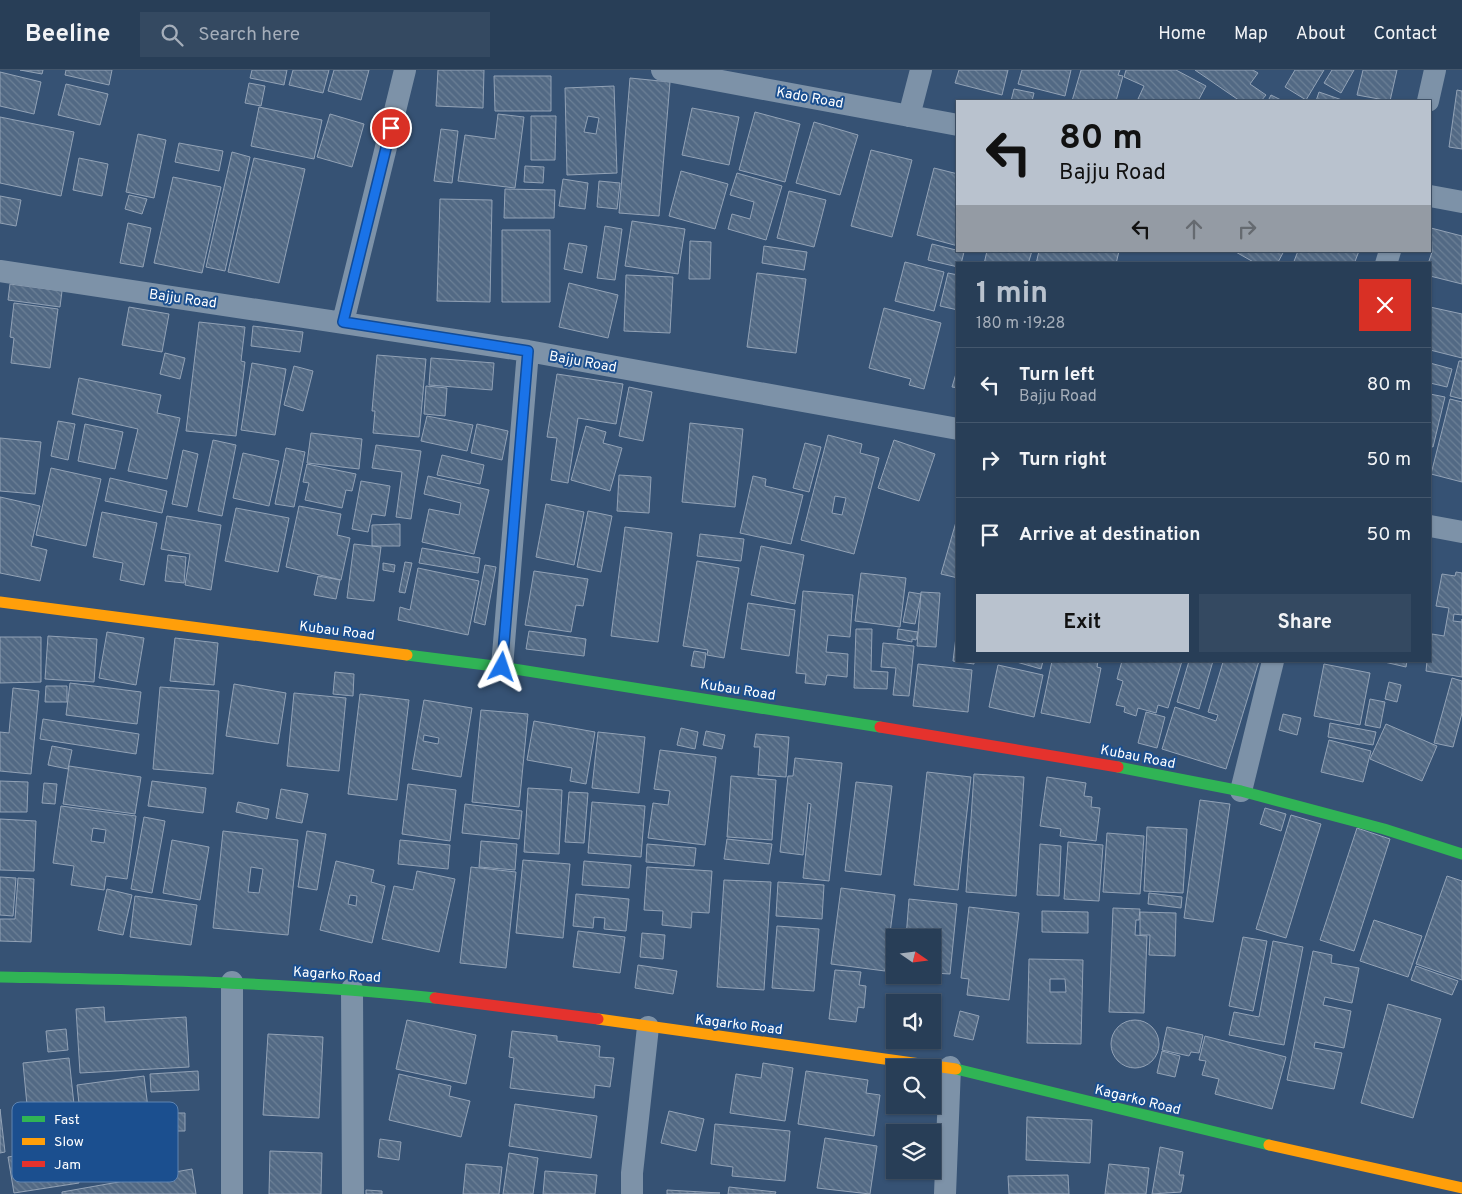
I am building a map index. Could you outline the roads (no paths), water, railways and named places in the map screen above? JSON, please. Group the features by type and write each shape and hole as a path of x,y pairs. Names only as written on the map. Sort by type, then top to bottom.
{"street":[{"path":"343,322 405,70"},
{"name":"Kado Road","path":"662,70 956,125"},
{"path":"909,116 921,70"},
{"path":"1428,100 1435,70"},
{"path":"1431,196 1462,202"},
{"name":"Bajju Road","path":"0,271 528,351 956,429"},
{"path":"502,667 528,351"},
{"path":"1431,526 1462,532"},
{"name":"Kubau Road","path":"0,602 502,667 1051,754 1241,791 1384,829 1462,854"},
{"path":"1241,791 1273,662"},
{"name":"Kagarko Road","path":"0,977 232,982 352,989 554,1012 648,1027 950,1067 1204,1131 1462,1188"},
{"path":"232,982 232,1194"},
{"path":"352,989 353,1194"},
{"path":"632,1194 632,1173 648,1027"},
{"path":"946,1194 950,1067"}]}
